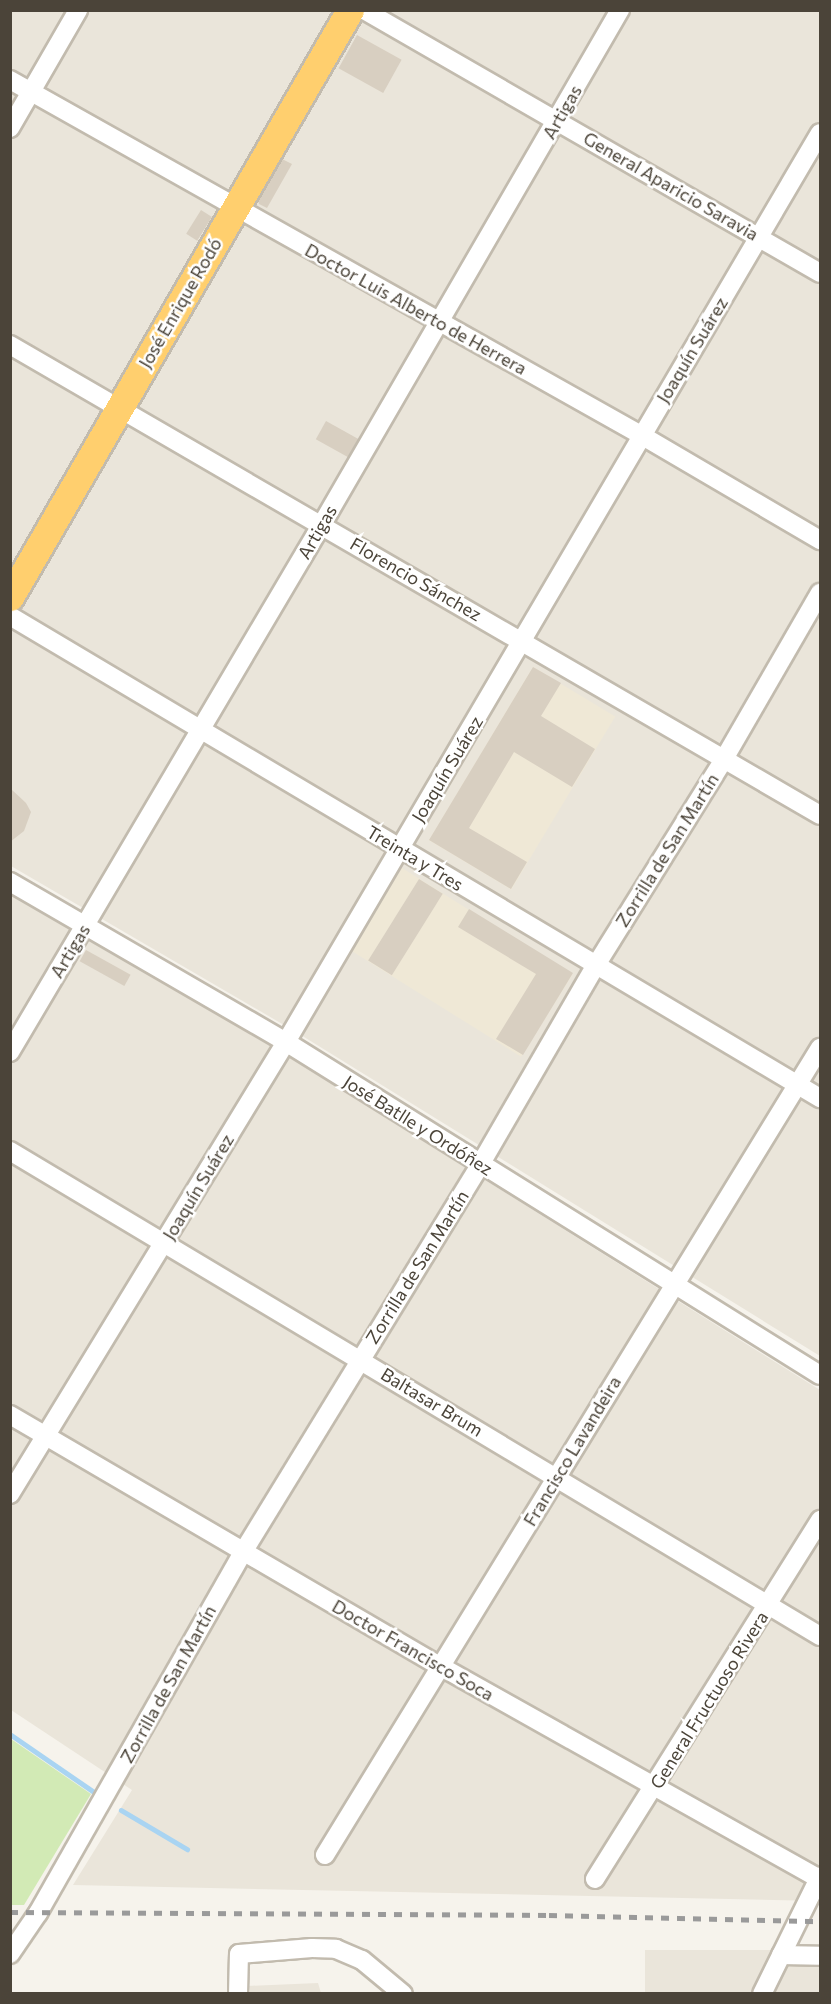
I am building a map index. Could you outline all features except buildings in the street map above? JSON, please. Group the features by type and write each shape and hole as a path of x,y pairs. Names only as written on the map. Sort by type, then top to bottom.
{"highway":[{"name":"José Enrique Rodó","path":"10,597 350,10"}],"street":[{"path":"10,128 78,10"},
{"name":"General Aparicio Saravia","path":"364,10 820,273"},
{"name":"Artigas","path":"10,1052 322,524 620,10"},
{"name":"Doctor Luis Alberto de Herrera","path":"10,80 641,435 820,540"},
{"name":"Joaquín Suárez","path":"10,1494 286,1042 820,133"},
{"name":"Florencio Sánchez","path":"10,345 820,815"},
{"name":"Zorrilla de San Martín","path":"10,1954 38,1913 243,1552 480,1165 596,965 724,759 820,593"},
{"name":"Treinta y Tres","path":"10,616 820,1098"},
{"name":"José Batlle y Ordóñez","path":"10,882 286,1042 820,1375"},
{"name":"Francisco Lavandeira","path":"325,1855 673,1284 820,1048"},
{"name":"Baltasar Brum","path":"10,1151 361,1359 820,1636"},
{"name":"Doctor Francisco Soca","path":"10,1415 243,1552 655,1788 820,1878"},
{"name":"General Fructuoso Rivera","path":"595,1879 655,1788 820,1520"},
{"path":"762,1994 820,1878"},
{"path":"238,1994 239,1954 336,1949 362,1960 403,1994"},
{"path":"781,1955 820,1956"}],"shaded area":[{"path":"11,11 820,11 820,1356 296,1032 11,866"},
{"path":"533,667 615,716 511,890 429,840"},
{"path":"402,868 572,975 521,1057 351,950"},
{"path":"10,892 273,1047 820,1390 820,1901 73,1885 132,1790 11,1710"},
{"path":"645,1950 820,1950 820,1993 645,1993"},
{"path":"318,1983 321,1993 247,1994 247,1986"}],"green space":[{"path":"11,1739 91,1794 24,1905 11,1905"}],"waterway":[{"path":"10,1734 97,1794"},
{"path":"121,1810 187,1849"}],"railway":[{"path":"10,1912 549,1915 820,1921"}]}
